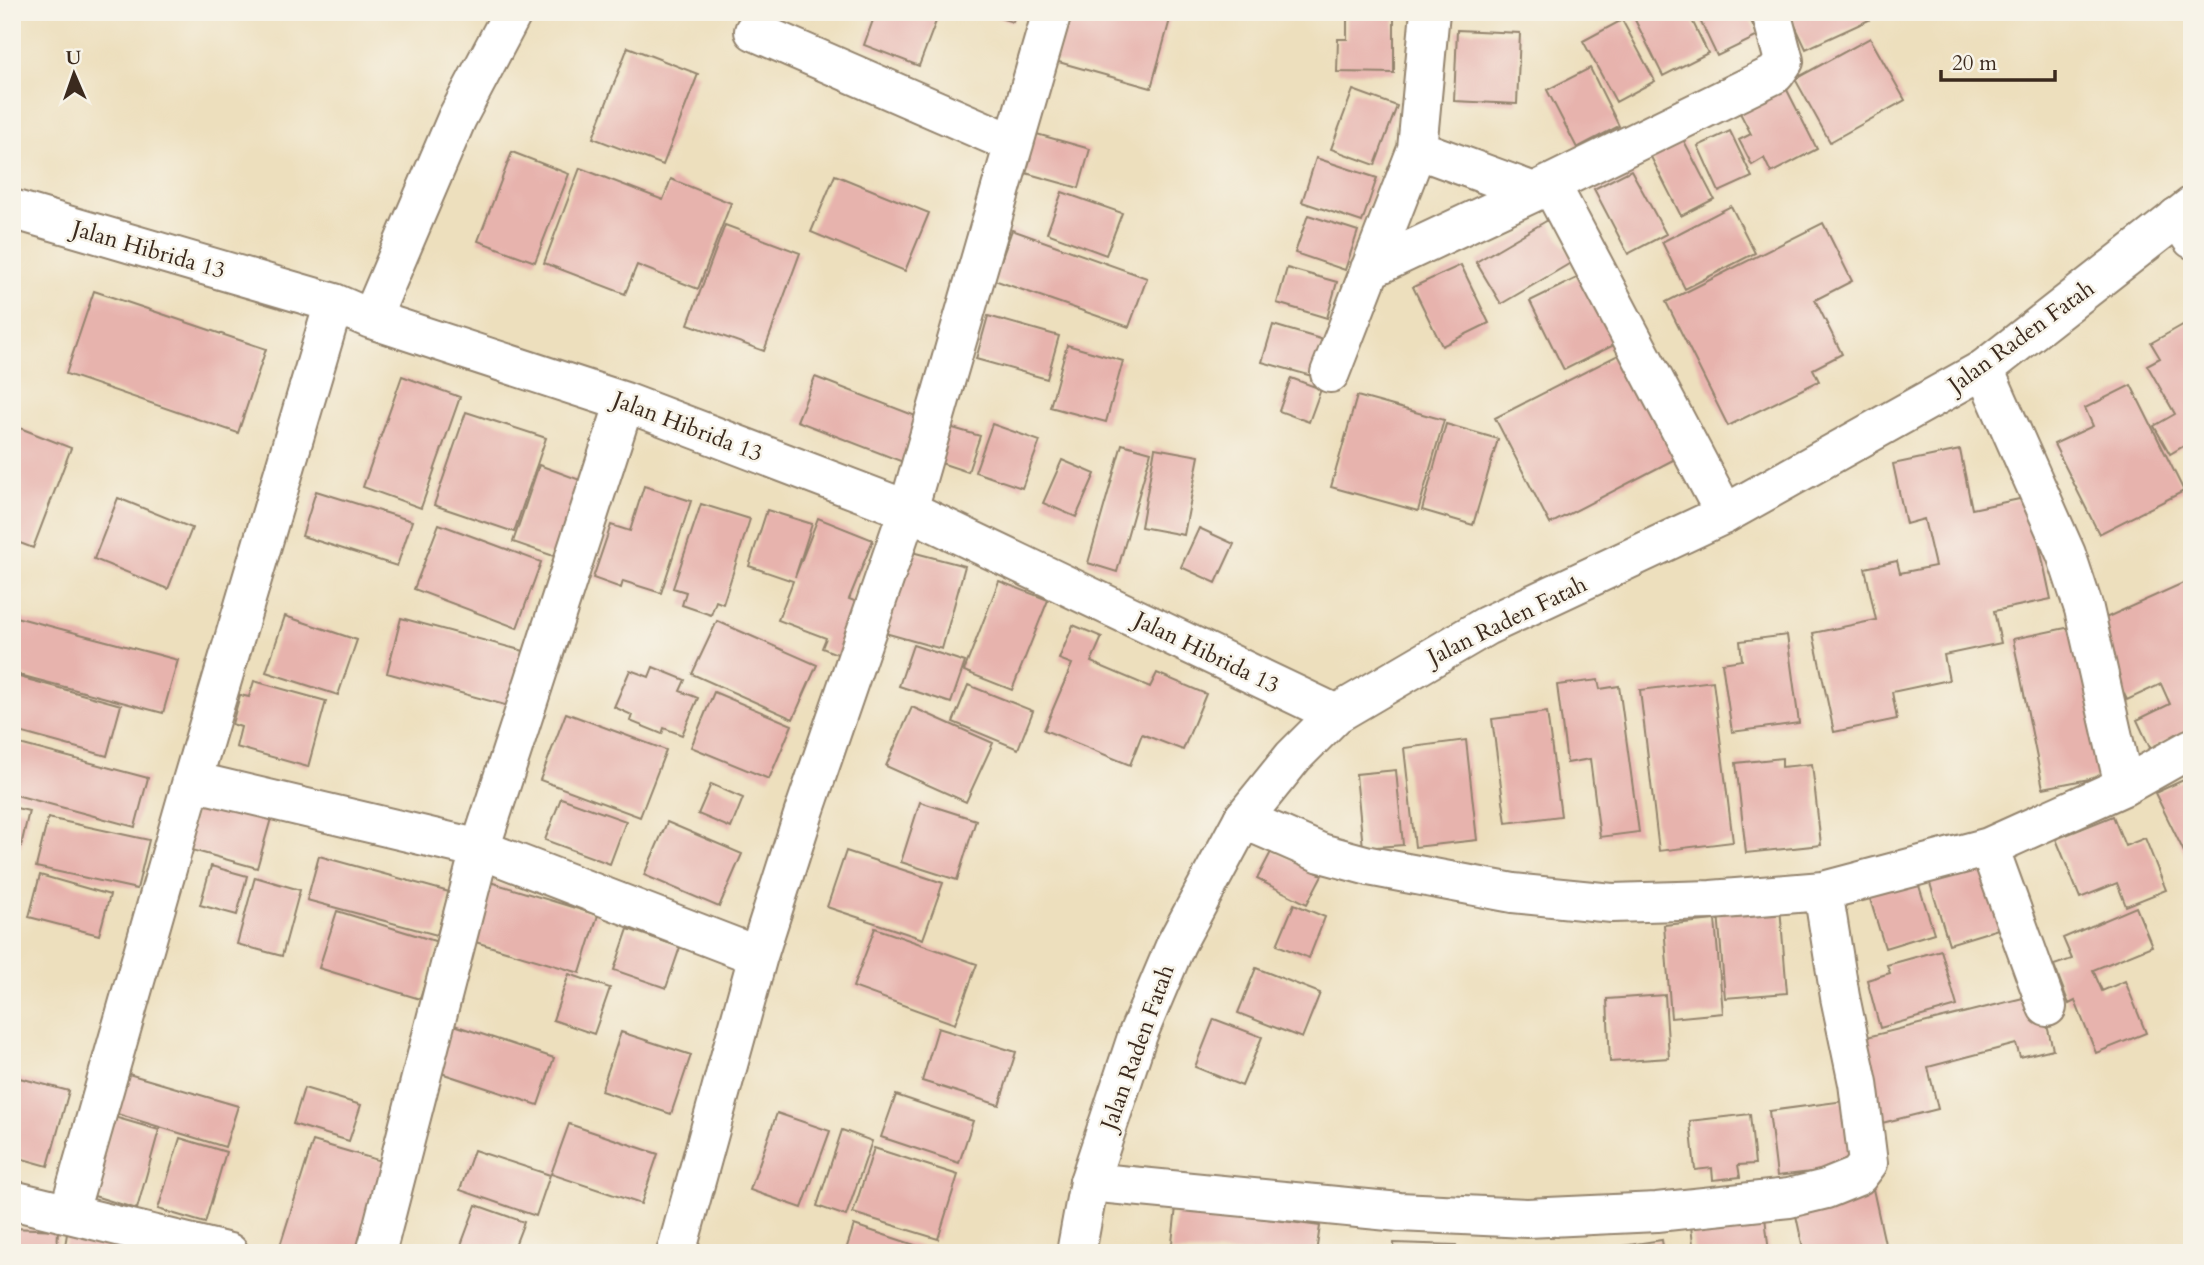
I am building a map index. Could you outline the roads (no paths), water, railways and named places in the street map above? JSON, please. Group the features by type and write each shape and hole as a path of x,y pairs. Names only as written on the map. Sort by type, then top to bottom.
{"main road":[{"path":"371,318 457,118 513,12"},
{"path":"676,1253 758,956 908,510 1052,12"},
{"path":"1330,373 1417,149 1430,12"},
{"path":"1370,269 1543,189 1775,74 1784,61 1771,12"},
{"path":"754,31 1014,144"},
{"path":"1417,149 1543,189 1725,514"},
{"name":"Jalan Hibrida 13","path":"12,209 334,303 371,318 625,402 908,510 1336,714"},
{"name":"Jalan Raden Fatah","path":"1076,1253 1089,1182 1138,1034 1176,944 1243,819 1293,757 1336,714 1486,626 1725,514 1984,369 2187,221"},
{"path":"69,1212 192,781 334,303"},
{"path":"1984,369 2066,554 2084,609 2124,786"},
{"path":"376,1253 480,849 625,402"},
{"path":"1243,819 1321,853 1369,866 1513,893 1612,902 1711,900 1823,891 1989,848 2124,786 2192,748"},
{"path":"192,781 480,849 606,900 758,956"},
{"path":"1989,848 2048,1007"},
{"path":"1089,1182 1399,1212 1527,1218 1657,1212 1789,1198 1825,1189 1858,1176 1868,1163 1858,1083 1840,997 1823,891"},
{"path":"12,1200 229,1253"}]}
